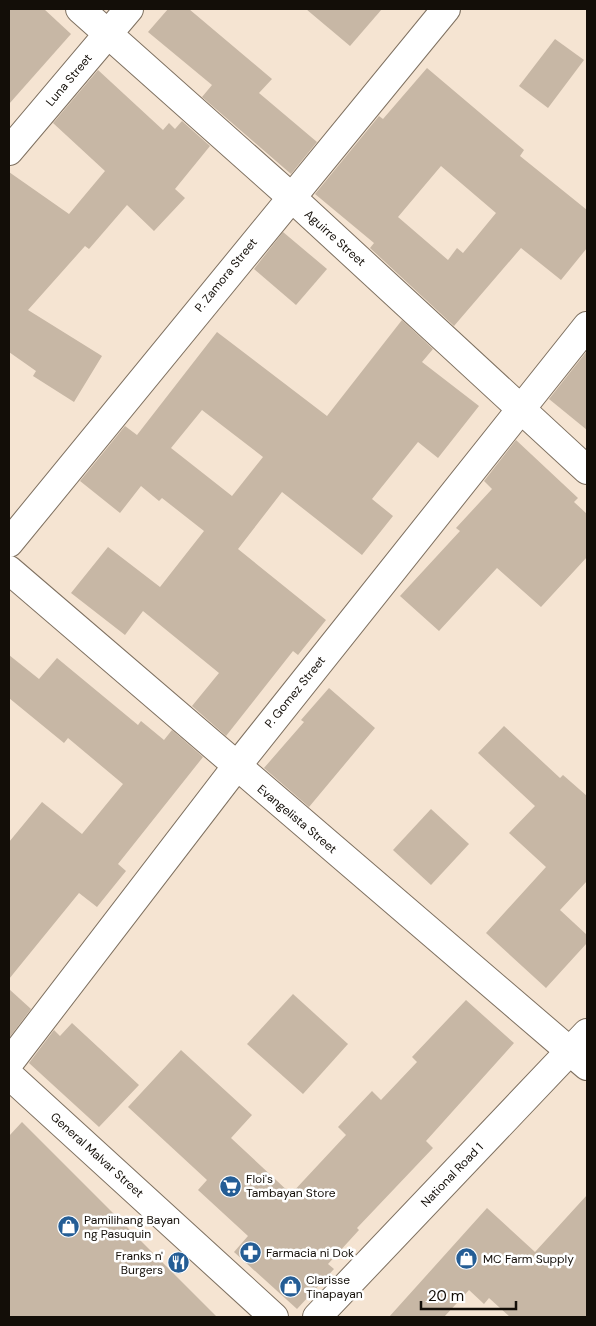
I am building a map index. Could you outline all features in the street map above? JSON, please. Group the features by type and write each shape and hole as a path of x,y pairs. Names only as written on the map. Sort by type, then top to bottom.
{"street":[{"name":"Aguirre Street","path":"80,9 290,196 587,470"},
{"name":"Luna Street","path":"9,151 129,9"},
{"name":"P. Zamora Street","path":"9,543 290,196 446,9"},
{"name":"P. Gomez Street","path":"9,1063 236,767 587,326"},
{"name":"Evangelista Street","path":"9,570 236,767 582,1050"},
{"name":"National Road 1","path":"317,1317 582,1050"},
{"name":"General Malvar Street","path":"9,1075 274,1317"}],"building":[{"path":"9,9 44,9 71,34 9,104"},
{"path":"168,9 189,9 272,79 259,93 317,142 291,174 202,97 212,85 148,32"},
{"path":"306,9 382,9 350,46"},
{"path":"555,39 584,60 548,108 519,86"},
{"path":"427,68 524,150 520,156 587,210 587,248 561,280 521,248 454,326 370,248 374,243 315,194 379,116 383,119","holes":["441,166 496,213 463,253 457,248 448,260 398,217"]},
{"path":"98,70 163,130 169,123 175,129 182,121 210,146 175,189 185,198 154,231 127,205 89,249 85,246 28,310 102,356 74,402 33,376 36,371 9,352 9,172 69,214 105,171 53,123"},
{"path":"283,232 327,269 296,305 254,269"},
{"path":"402,320 433,349 422,362 479,406 438,458 418,442 372,499 393,516 362,555 282,492 238,549 326,620 298,655 293,651 226,736 192,706 219,673 143,611 125,635 71,593 108,547 160,587 204,531 162,498 159,501 141,486 120,513 80,481 125,426 137,435 217,332 327,416","holes":["202,410 263,457 232,496 171,448"]},
{"path":"587,351 587,430 549,399"},
{"path":"516,440 578,498 574,502 587,514 587,557 541,607 497,568 439,631 400,596 460,531 456,528 492,489 484,481"},
{"path":"9,655 39,679 57,658 138,725 141,721 164,740 172,730 203,757 118,864 126,871 97,907 79,893 9,979 9,842 42,802 82,834 123,784 68,738 64,743 9,698"},
{"path":"329,688 375,728 309,807 264,768 304,722 301,720"},
{"path":"504,726 560,778 563,775 587,796 587,881 560,910 587,935 587,943 546,988 486,933 546,867 509,833 535,806 478,753"},
{"path":"431,809 469,844 431,885 393,850"},
{"path":"9,989 31,1009 9,1038"},
{"path":"293,994 348,1044 303,1094 247,1044"},
{"path":"466,1000 514,1043 426,1141 433,1148 357,1228 359,1230 328,1264 334,1269 297,1309 234,1252 248,1236 198,1190 207,1180 128,1107 181,1050 252,1115 231,1138 291,1194 346,1135 338,1127 372,1091 381,1100 417,1062 412,1057"},
{"path":"72,1023 139,1085 99,1127 29,1063 54,1030 60,1036"},
{"name":"Pamilihang Bayan ng Pasuquin","path":"22,1122 217,1317 9,1317 9,1136"},
{"path":"587,1195 587,1317 510,1317 489,1298 484,1304 469,1290 444,1317 389,1317 487,1208 535,1252"}],"place":[{"name":"Floi's Tambayan Store","path":"230,1186"},
{"name":"Pamilihang Bayan ng Pasuquin","path":"68,1227"},
{"name":"Farmacia ni Dok","path":"250,1253"},
{"name":"MC Farm Supply","path":"467,1259"},
{"name":"Franks n' Burgers","path":"179,1263"},
{"name":"Clarisse Tinapayan","path":"290,1287"}]}
